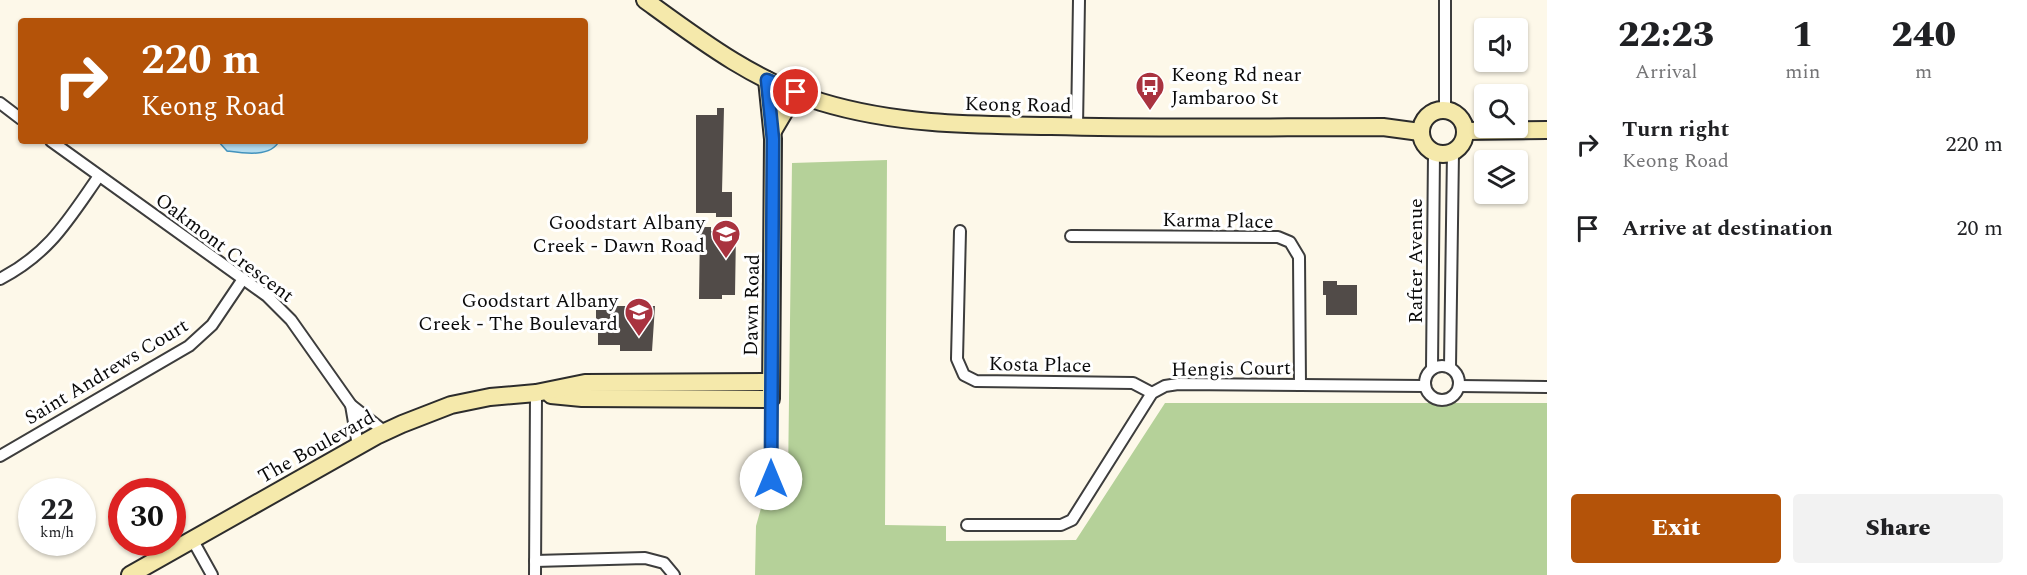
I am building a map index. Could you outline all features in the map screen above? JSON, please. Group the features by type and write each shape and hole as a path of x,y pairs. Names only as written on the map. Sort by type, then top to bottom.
{"street":[{"name":"Keong Road","path":"645,0 711,48 767,80 819,102 876,117 941,124 1077,127 1383,127 1420,132"},
{"path":"1077,127 1079,0"},
{"path":"1444,110 1445,0"},
{"name":"Dawn Road","path":"767,80 773,131 771,479"},
{"path":"773,131 796,92"},
{"path":"0,103 18,117"},
{"path":"1444,110 1461,119 1465,131 1462,143 1453,152 1434,153 1424,145 1420,132 1425,118 1444,110"},
{"path":"1465,131 1547,130"},
{"name":"Oakmont Crescent","path":"55,144 267,296 291,320 351,405 385,432"},
{"name":"Rafter Avenue","path":"1453,152 1450,367 1457,375 1459,386"},
{"name":"Rafter Avenue","path":"1424,386 1426,376 1432,369 1434,153"},
{"path":"0,279 22,267 43,250 63,227 99,176"},
{"name":"Kosta Place","path":"960,231 957,359 964,375 976,381 1133,383 1152,393"},
{"name":"Karma Place","path":"1071,236 1278,237 1290,242 1299,257 1300,385"},
{"name":"Saint Andrews Court","path":"0,456 189,346 212,325 243,279"},
{"path":"1432,369 1441,366 1450,367"},
{"name":"The Boulevard","path":"130,575 358,446 385,432 451,405 490,397 536,393 585,383 771,390"},
{"name":"Hengis Court","path":"967,525 1061,525 1072,520 1152,393 1165,386 1178,384 1424,386"},
{"path":"1424,386 1429,396 1439,401 1454,396 1459,386 1547,387"},
{"path":"535,575 536,393"},
{"name":"Oakmont Crescent","path":"351,405 358,446"},
{"path":"192,540 212,575"},
{"path":"536,561 645,558 664,563 674,575"}],"green space":[{"path":"887,160 885,525 946,526 946,541 1076,540 1165,403 1547,403 1547,575 755,575 756,526 765,494 786,485 788,479 792,163"}],"water":[{"path":"221,144 277,144 270,150 256,153 227,151"}],"building":[{"path":"717,108 724,108 722,192 732,192 732,217 716,217 716,213 696,213 696,115 717,115"},
{"path":"700,227 711,227 711,231 736,231 735,295 722,295 722,299 699,299"},
{"path":"1323,281 1337,281 1337,285 1357,285 1357,315 1326,315"},
{"path":"596,306 655,306 652,351 620,351 620,345 598,345"}],"place":[{"name":"Keong Rd near Jambaroo St","path":"1150,112"},
{"name":"Goodstart Albany Creek - Dawn Road","path":"726,260"},
{"name":"Goodstart Albany Creek - The Boulevard","path":"639,338"}],"route":[{"path":"771,479 773,131 767,80 796,92"}]}
